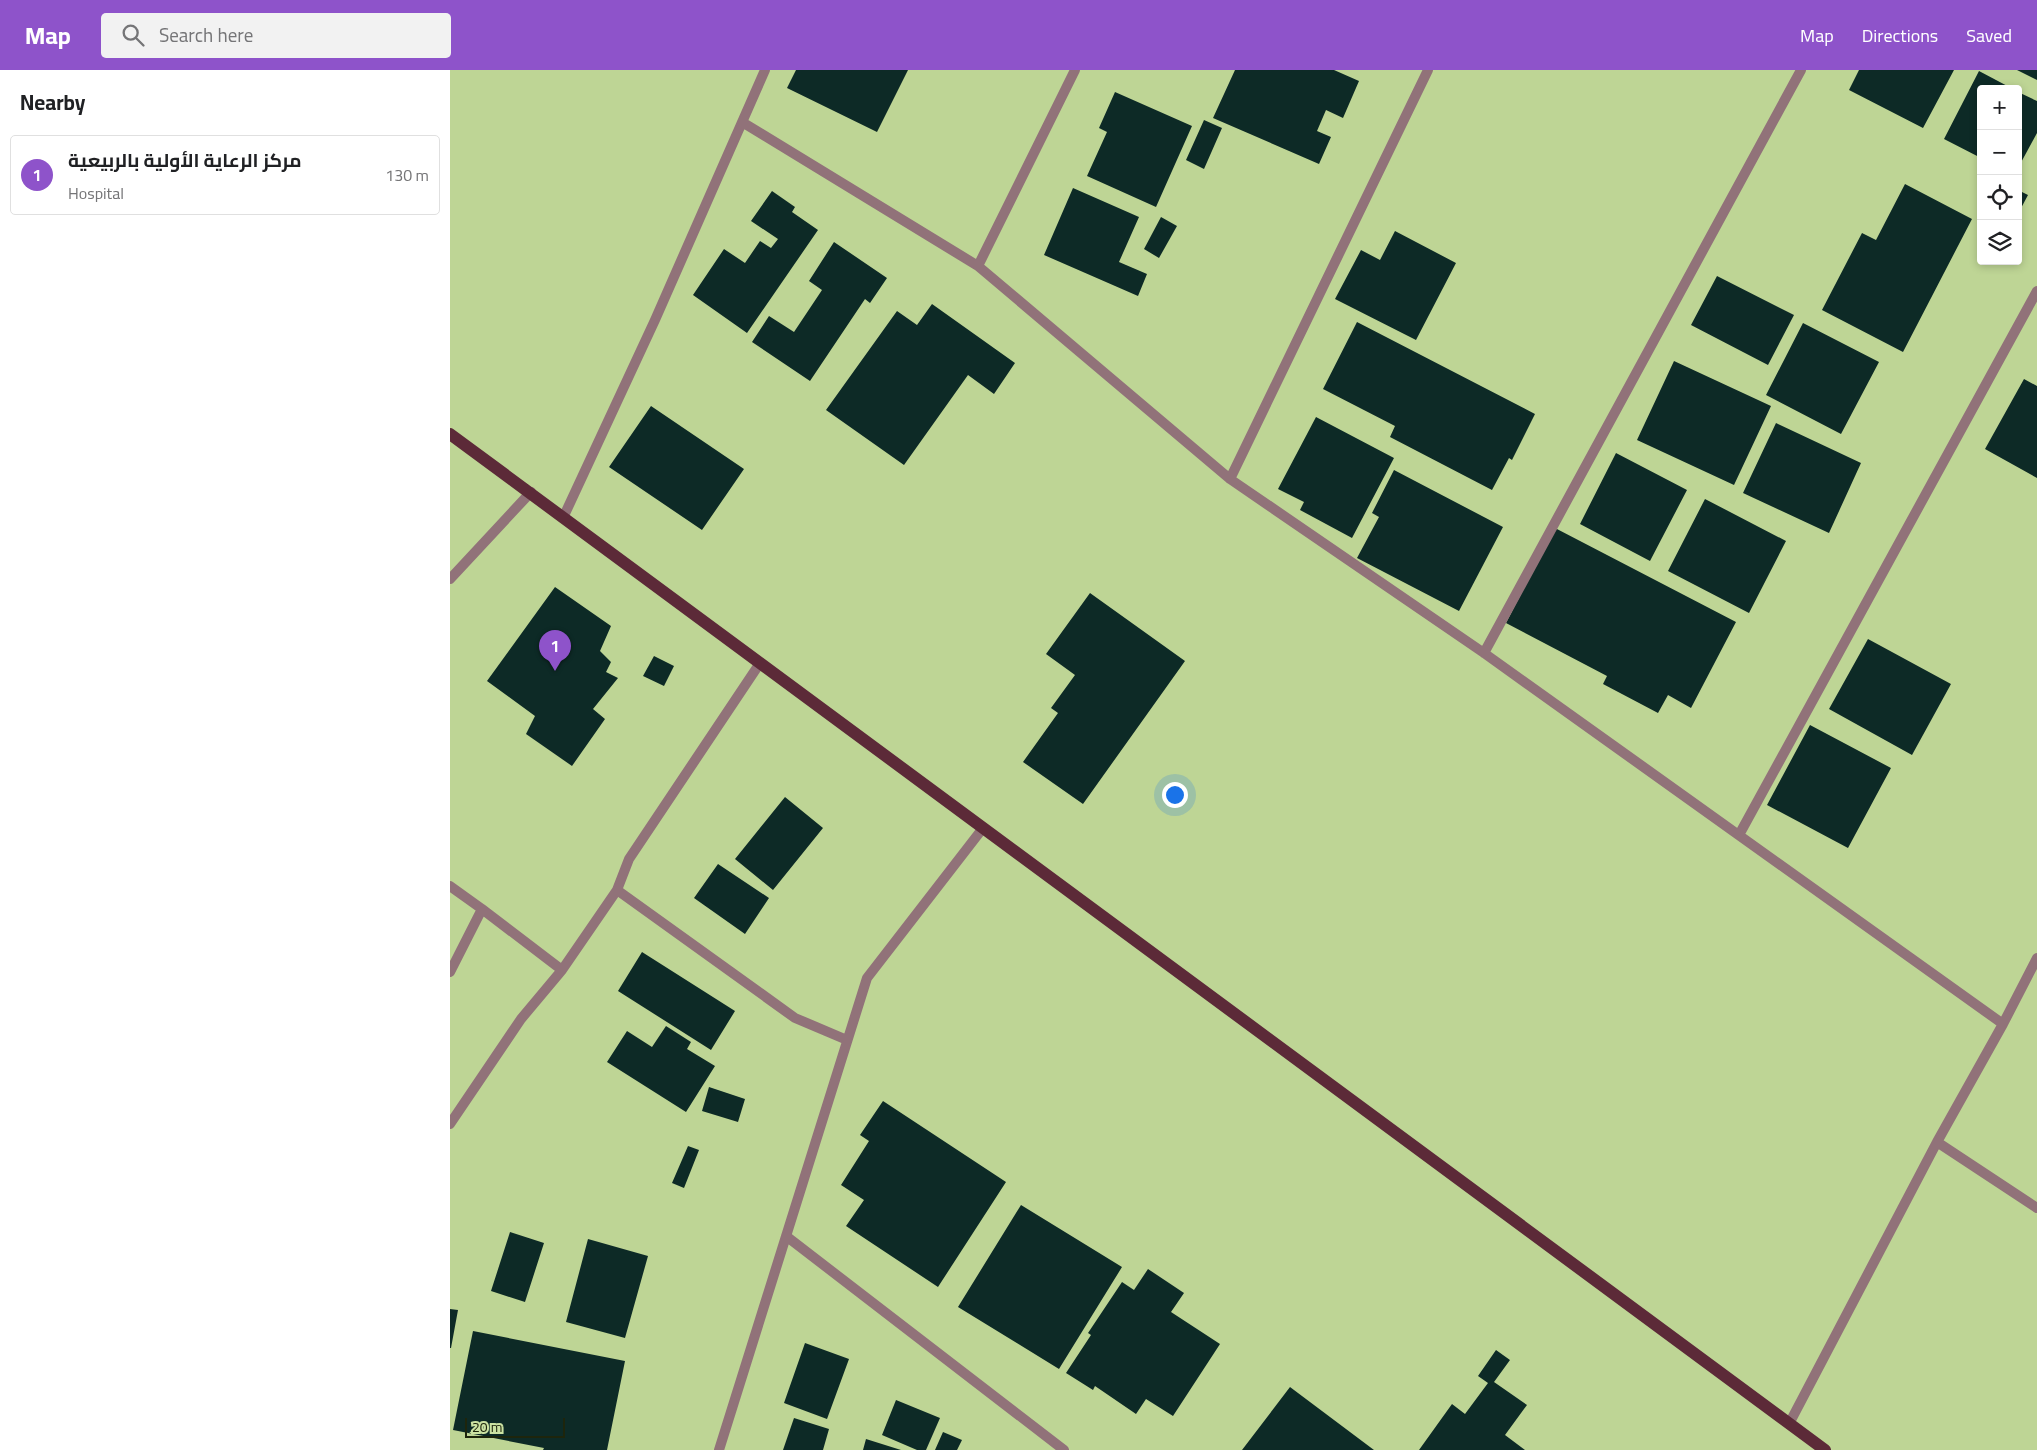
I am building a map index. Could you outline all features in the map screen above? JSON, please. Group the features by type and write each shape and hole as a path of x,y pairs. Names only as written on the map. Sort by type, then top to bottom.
{"main road":[{"path":"450,434 1825,1450"}],"street":[{"path":"563,518 655,320 765,70"},
{"path":"978,266 1074,70"},
{"path":"1230,480 1428,70"},
{"path":"1484,652 1801,70"},
{"path":"742,122 978,266 1230,480 1484,652 2003,1024"},
{"path":"1739,835 2037,291"},
{"path":"450,579 531,492"},
{"path":"450,1124 521,1019 562,970 617,890 629,859 760,664"},
{"path":"719,1450 867,978 983,828"},
{"path":"450,886 562,970"},
{"path":"617,890 795,1018 847,1040"},
{"path":"450,972 482,909"},
{"path":"1789,1424 1937,1142 2003,1024 2037,958"},
{"path":"1937,1142 2037,1208"},
{"path":"786,1236 1064,1450"}],"building":[{"path":"796,70 908,70 877,132 787,88"},
{"path":"1235,70 1334,70 1359,81 1343,118 1326,110 1317,131 1331,137 1319,164 1213,118"},
{"path":"1859,70 1954,70 1923,128 1849,90"},
{"path":"2017,70 2037,70 2037,80"},
{"path":"1979,71 2005,85 1977,85 1977,156 1944,139"},
{"path":"1115,92 1192,126 1156,207 1087,176 1107,132 1099,128"},
{"path":"2022,94 2037,101 2037,133 2022,161"},
{"path":"1204,120 1222,128 1204,169 1186,160"},
{"path":"1905,184 1972,219 1903,352 1822,310 1862,233 1876,240"},
{"path":"1073,188 1139,217 1119,262 1147,274 1138,296 1044,255"},
{"path":"772,191 795,207 792,212 818,230 747,333 693,295 724,249 745,263 760,241 771,248 778,239 751,221"},
{"path":"2022,192 2028,195 2022,206"},
{"path":"1161,217 1177,226 1159,258 1144,249"},
{"path":"1395,231 1456,263 1416,340 1335,299 1361,250 1380,260"},
{"path":"834,242 887,278 870,303 865,299 810,381 752,342 769,316 794,332 822,290 809,281"},
{"path":"1717,276 1794,315 1768,365 1691,325"},
{"path":"932,304 1015,363 994,394 968,375 904,465 826,410 897,311 917,325"},
{"path":"1357,322 1535,414 1512,460 1509,458 1492,490 1390,437 1395,426 1323,389"},
{"path":"1803,323 1879,362 1841,434 1766,395"},
{"path":"1674,361 1771,406 1734,485 1637,440"},
{"path":"2024,379 2037,386 2037,478 1985,449"},
{"path":"651,406 744,469 702,530 609,467"},
{"path":"1316,417 1394,458 1352,538 1300,510 1304,502 1278,489"},
{"path":"1776,423 1861,463 1829,533 1743,493"},
{"path":"1616,453 1687,490 1650,561 1580,524"},
{"path":"1394,470 1503,527 1459,611 1357,558 1379,517 1372,513"},
{"path":"1705,499 1786,541 1749,613 1668,571"},
{"path":"1555,528 1736,622 1691,708 1668,695 1658,713 1603,684 1607,676 1506,623"},
{"path":"555,587 611,626 600,651 611,662 606,672 618,678 593,709 605,719 572,766 526,734 535,716 487,681"},
{"path":"1090,593 1185,661 1083,804 1023,762 1058,713 1051,708 1075,675 1046,654"},
{"path":"1868,639 1951,684 1912,755 1829,709"},
{"path":"654,656 674,666 664,686 643,676"},
{"path":"1810,725 1891,768 1848,848 1767,805"},
{"path":"785,797 823,828 773,890 735,859"},
{"path":"718,864 769,898 745,934 694,898"},
{"path":"642,952 735,1011 711,1050 618,991"},
{"path":"666,1026 691,1042 687,1049 715,1066 686,1112 607,1062 627,1031 652,1047"},
{"path":"709,1087 745,1099 738,1122 702,1111"},
{"path":"883,1101 1006,1182 938,1287 846,1226 864,1200 841,1185 869,1141 860,1135"},
{"path":"688,1146 699,1150 684,1188 672,1183"},
{"path":"1021,1205 1122,1267 1059,1369 958,1307"},
{"path":"510,1232 544,1243 525,1302 491,1291"},
{"path":"588,1239 648,1256 625,1338 566,1322"},
{"path":"1148,1269 1184,1293 1171,1312 1220,1344 1173,1416 1146,1399 1136,1414 1095,1386 1093,1390 1066,1373 1091,1335 1088,1333 1122,1282 1134,1290"},
{"path":"450,1309 458,1310 451,1348 450,1348"},
{"path":"473,1331 625,1361 607,1450 543,1450 544,1448 453,1430"},
{"path":"805,1343 849,1359 827,1419 784,1403"},
{"path":"1496,1350 1510,1360 1494,1382 1527,1405 1505,1435 1525,1450 1419,1450 1452,1404 1465,1414 1488,1383 1478,1376"},
{"path":"1290,1387 1374,1450 1242,1450"},
{"path":"896,1400 940,1418 926,1450 917,1450 882,1435"},
{"path":"794,1418 829,1429 823,1450 783,1450"},
{"path":"943,1432 962,1440 957,1450 935,1450"},
{"path":"866,1439 901,1450 863,1450"}],"place":[{"name":"مركز الرعاية الأولية بالربيعية","path":"555,671"}]}
